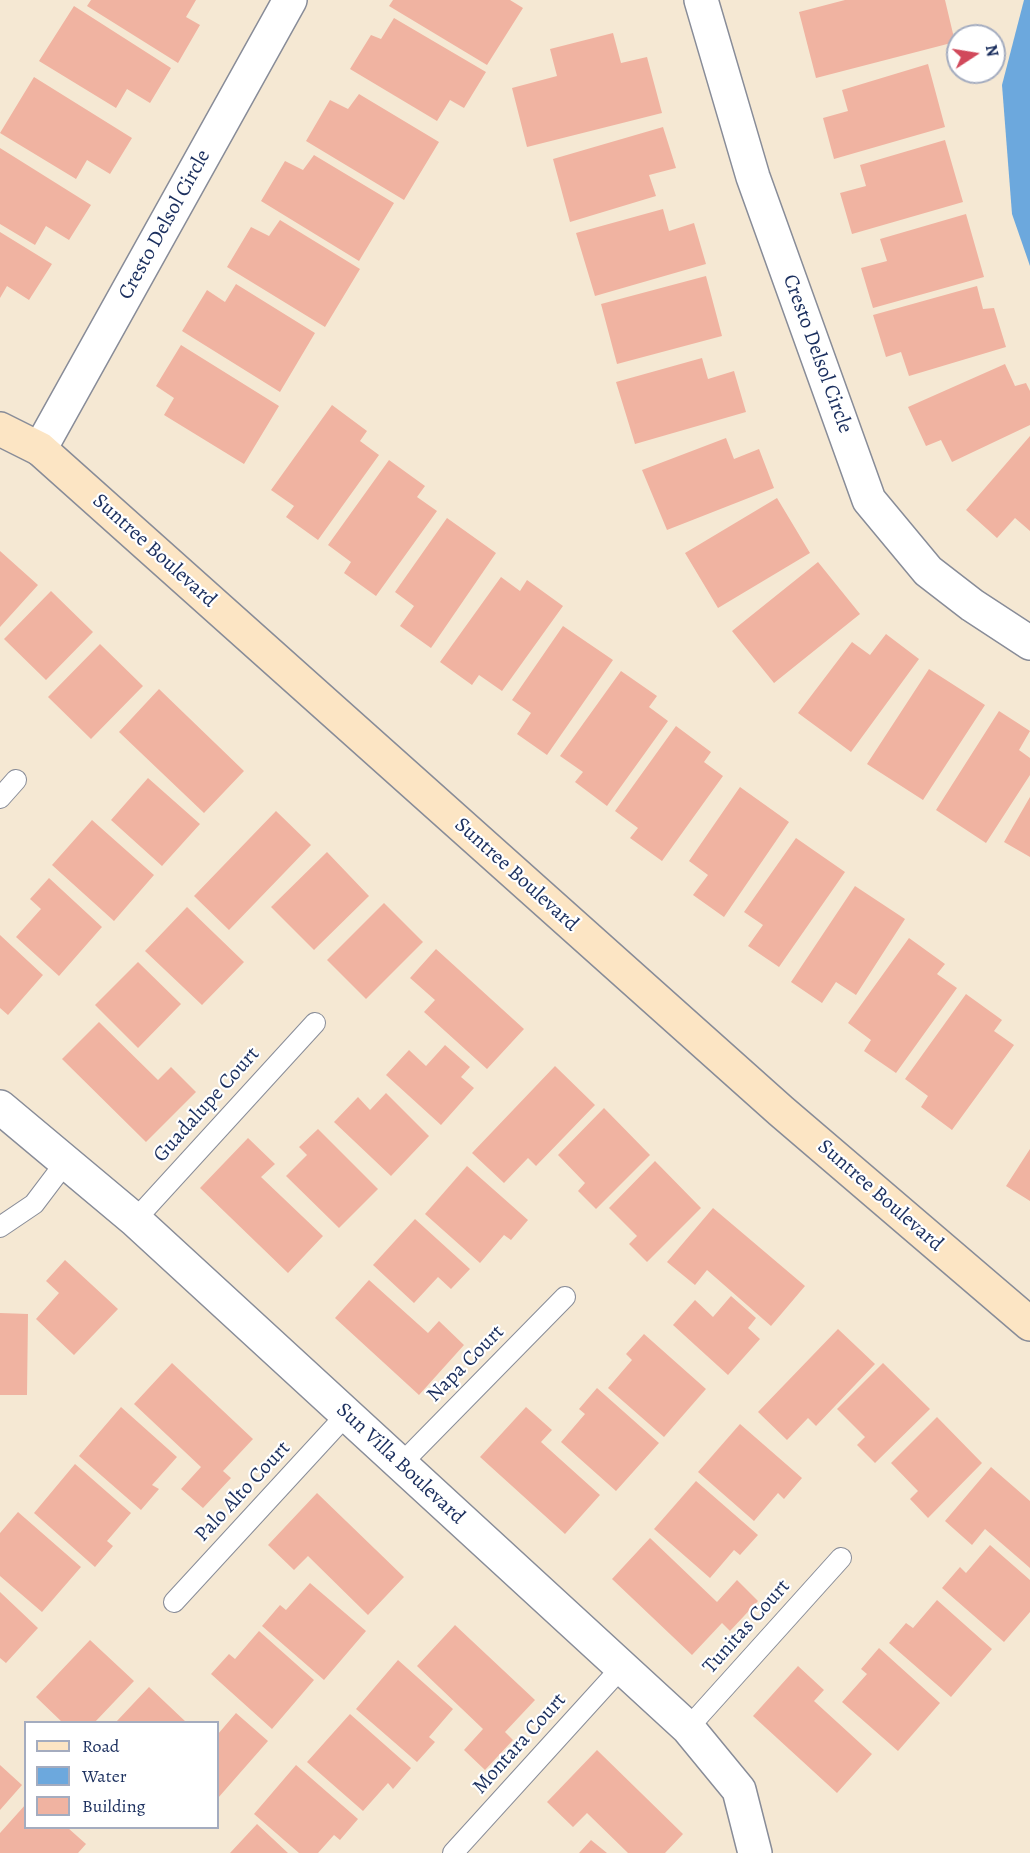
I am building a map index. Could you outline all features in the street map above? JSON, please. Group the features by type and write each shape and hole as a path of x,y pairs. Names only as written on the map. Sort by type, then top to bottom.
{"street":[{"name":"Cresto Delsol Circle","path":"40,449 290,0"},
{"name":"Cresto Delsol Circle","path":"701,0 753,177 869,500 928,571 972,606 1030,643"},
{"name":"Suntree Boulevard","path":"0,429 40,449 772,1104 1030,1324"},
{"name":"Sun Villa Boulevard","path":"0,1107 135,1220 688,1728 740,1790 755,1853"}],"lane":[{"path":"0,798 16,780"},
{"name":"Guadalupe Court","path":"135,1220 315,1023"},
{"path":"0,1227 34,1204 65,1163"},
{"name":"Napa Court","path":"401,1464 565,1298"},
{"name":"Palo Alto Court","path":"174,1602 346,1414"},
{"name":"Tunitas Court","path":"688,1728 841,1558"},
{"name":"Montara Court","path":"453,1853 622,1667"}],"water":[{"path":"1024,0 1030,0 1030,266 1012,214 1002,85 1006,84 1006,70"}],"building":[{"path":"91,0 196,0 186,17 200,25 178,63 87,6"},
{"path":"393,0 510,0 523,8 487,65 389,6"},
{"path":"845,0 945,0 951,24 946,24 946,44 816,78 799,12"},
{"path":"74,6 171,68 150,103 127,89 116,108 39,61"},
{"path":"394,18 486,72 464,108 450,100 437,121 350,69 371,35 381,39"},
{"path":"613,33 621,63 647,57 662,113 527,147 512,88 557,76 550,49"},
{"path":"928,64 945,127 834,159 823,118 848,111 842,90"},
{"path":"34,77 132,138 110,174 87,160 76,179 0,133"},
{"path":"359,94 439,142 404,200 306,141 330,100 348,109"},
{"path":"663,127 676,168 649,175 656,196 570,222 553,159"},
{"path":"945,140 963,202 852,234 840,193 866,186 860,165"},
{"path":"0,148 91,205 69,240 46,226 35,245 0,224"},
{"path":"314,155 394,203 359,261 261,201 285,161 303,170"},
{"path":"663,209 669,231 694,223 706,264 595,296 576,233"},
{"path":"966,214 984,277 873,308 861,268 887,261 880,239"},
{"path":"280,220 360,269 325,327 227,267 251,227 269,236"},
{"path":"0,232 52,264 29,300 7,286 0,298"},
{"path":"706,276 722,336 617,364 601,304"},
{"path":"236,284 315,333 280,392 182,331 207,290 225,302"},
{"path":"977,286 983,309 994,308 1006,347 909,376 901,352 886,357 873,315"},
{"path":"181,345 279,406 244,464 164,415 174,398 156,386"},
{"path":"702,358 708,379 734,371 746,412 635,444 616,382"},
{"path":"1005,364 1015,386 1026,383 1030,391 1030,425 952,462 941,440 926,446 908,407"},
{"path":"332,405 367,431 360,441 379,455 318,540 286,517 294,506 271,490"},
{"path":"1030,436 1030,531 1015,518 997,538 966,510"},
{"path":"726,438 734,459 759,449 774,488 667,530 642,470"},
{"path":"389,460 425,486 417,497 437,511 376,596 344,573 351,562 328,545"},
{"path":"777,498 810,553 718,608 685,553"},
{"path":"447,518 496,553 431,648 400,626 414,606 395,592"},
{"path":"0,551 38,585 0,627"},
{"path":"818,562 860,614 774,683 732,631"},
{"path":"501,577 520,591 527,580 563,606 502,691 479,675 472,685 440,662"},
{"path":"51,591 93,632 46,680 4,639"},
{"path":"563,626 613,660 547,755 517,734 531,713 512,700"},
{"path":"886,634 919,659 851,752 798,713 852,642 870,655"},
{"path":"100,644 143,686 91,739 48,697"},
{"path":"929,669 985,705 923,800 867,764"},
{"path":"621,671 657,696 649,707 668,721 607,806 575,782 583,772 560,756"},
{"path":"159,689 244,771 204,813 119,732"},
{"path":"999,711 1030,731 1019,750 1030,758 1030,775 986,843 936,810"},
{"path":"676,726 711,752 704,762 723,776 662,861 630,838 638,828 615,811"},
{"path":"148,778 200,824 162,866 111,820"},
{"path":"740,787 789,822 724,917 693,895 708,875 689,861"},
{"path":"1030,797 1030,857 1004,842"},
{"path":"276,811 311,845 229,930 194,896"},
{"path":"92,820 154,875 114,921 52,865"},
{"path":"796,838 845,872 779,967 748,946 763,925 744,912"},
{"path":"327,852 369,896 314,950 271,907"},
{"path":"49,878 102,927 59,976 16,937 41,909 30,899"},
{"path":"855,886 905,919 856,995 836,982 822,1003 791,982"},
{"path":"384,903 423,942 366,999 327,960"},
{"path":"187,907 244,962 202,1005 145,951"},
{"path":"0,935 43,975 8,1015 0,1008"},
{"path":"909,938 945,964 937,974 957,988 896,1073 864,1051 871,1040 848,1023"},
{"path":"436,949 524,1029 487,1069 424,1012 435,1000 410,978"},
{"path":"138,962 181,1004 138,1048 95,1005"},
{"path":"966,994 1002,1020 994,1031 1014,1045 952,1130 921,1107 928,1096 905,1079"},
{"path":"99,1022 158,1080 171,1067 196,1092 146,1142 62,1059"},
{"path":"445,1045 470,1067 461,1077 474,1088 441,1125 386,1075 409,1050 426,1066"},
{"path":"555,1066 595,1105 536,1166 528,1158 504,1183 472,1153"},
{"path":"386,1093 429,1136 391,1176 334,1122 358,1097 370,1110"},
{"path":"604,1108 650,1155 596,1209 578,1191 585,1183 558,1155"},
{"path":"318,1129 378,1189 339,1228 286,1176 307,1155 299,1147"},
{"path":"248,1138 275,1164 261,1177 323,1236 288,1273 200,1188"},
{"path":"1030,1149 1030,1201 1006,1186"},
{"path":"655,1161 701,1208 647,1262 629,1244 637,1236 609,1208"},
{"path":"467,1166 528,1220 511,1240 504,1235 480,1263 425,1214"},
{"path":"713,1208 805,1286 771,1326 707,1270 695,1285 667,1262"},
{"path":"415,1219 470,1269 451,1289 438,1277 414,1303 373,1265"},
{"path":"65,1260 118,1309 74,1355 36,1319 59,1293 46,1281"},
{"path":"369,1280 428,1333 439,1321 464,1345 419,1395 335,1318"},
{"path":"731,1296 756,1318 748,1328 760,1339 728,1375 673,1325 695,1300 713,1317"},
{"path":"0,1313 28,1314 27,1395 0,1395"},
{"path":"838,1329 875,1364 816,1426 808,1418 787,1440 758,1412"},
{"path":"644,1334 706,1389 664,1437 608,1388 632,1360 626,1354"},
{"path":"172,1363 253,1439 223,1471 231,1478 203,1508 181,1489 201,1467 134,1404"},
{"path":"883,1363 930,1409 875,1463 857,1445 865,1437 837,1409"},
{"path":"597,1388 659,1443 616,1491 561,1442 585,1414 579,1409"},
{"path":"121,1407 177,1457 152,1485 159,1489 141,1510 79,1456"},
{"path":"526,1407 552,1430 541,1442 600,1495 565,1534 480,1457"},
{"path":"937,1417 982,1463 928,1518 910,1499 918,1491 891,1463"},
{"path":"740,1424 802,1478 784,1499 778,1493 754,1521 698,1472"},
{"path":"75,1464 131,1513 107,1541 113,1546 95,1567 34,1513"},
{"path":"991,1467 1030,1501 1030,1568 985,1529 972,1545 945,1521"},
{"path":"696,1481 758,1535 740,1555 734,1550 710,1578 654,1529"},
{"path":"317,1493 404,1577 368,1615 308,1556 294,1570 268,1545"},
{"path":"18,1512 81,1567 42,1612 0,1576 0,1533"},
{"path":"650,1538 717,1602 737,1580 758,1601 730,1631 722,1623 692,1655 612,1579"},
{"path":"990,1545 1030,1580 1030,1612 1004,1642 942,1588 960,1567 966,1573"},
{"path":"310,1583 366,1631 324,1680 262,1626 280,1605 286,1610"},
{"path":"0,1592 38,1628 6,1663 0,1658"},
{"path":"937,1600 992,1649 951,1697 889,1643 906,1623 913,1628"},
{"path":"455,1625 535,1700 505,1732 513,1740 485,1770 464,1750 483,1729 417,1666"},
{"path":"259,1631 314,1680 272,1729 211,1674 229,1654 235,1659"},
{"path":"90,1640 134,1681 96,1721 61,1721 36,1697"},
{"path":"879,1648 940,1703 898,1751 842,1702 867,1674 861,1669"},
{"path":"398,1660 453,1709 429,1737 435,1742 417,1762 356,1709"},
{"path":"798,1666 824,1690 814,1701 872,1754 837,1793 753,1716"},
{"path":"149,1687 185,1721 117,1721"},
{"path":"236,1713 268,1741 219,1797 219,1733"},
{"path":"350,1714 411,1768 393,1789 388,1783 363,1811 307,1762"},
{"path":"597,1750 683,1834 665,1853 628,1853 587,1813 573,1827 547,1802"},
{"path":"0,1765 22,1785 0,1810"},
{"path":"296,1765 358,1819 340,1840 334,1835 318,1853 299,1853 254,1814"},
{"path":"24,1806 24,1829 69,1829 86,1844 78,1853 0,1853 0,1833"},
{"path":"257,1824 288,1853 230,1853"},
{"path":"591,1840 607,1853 579,1853"}]}
